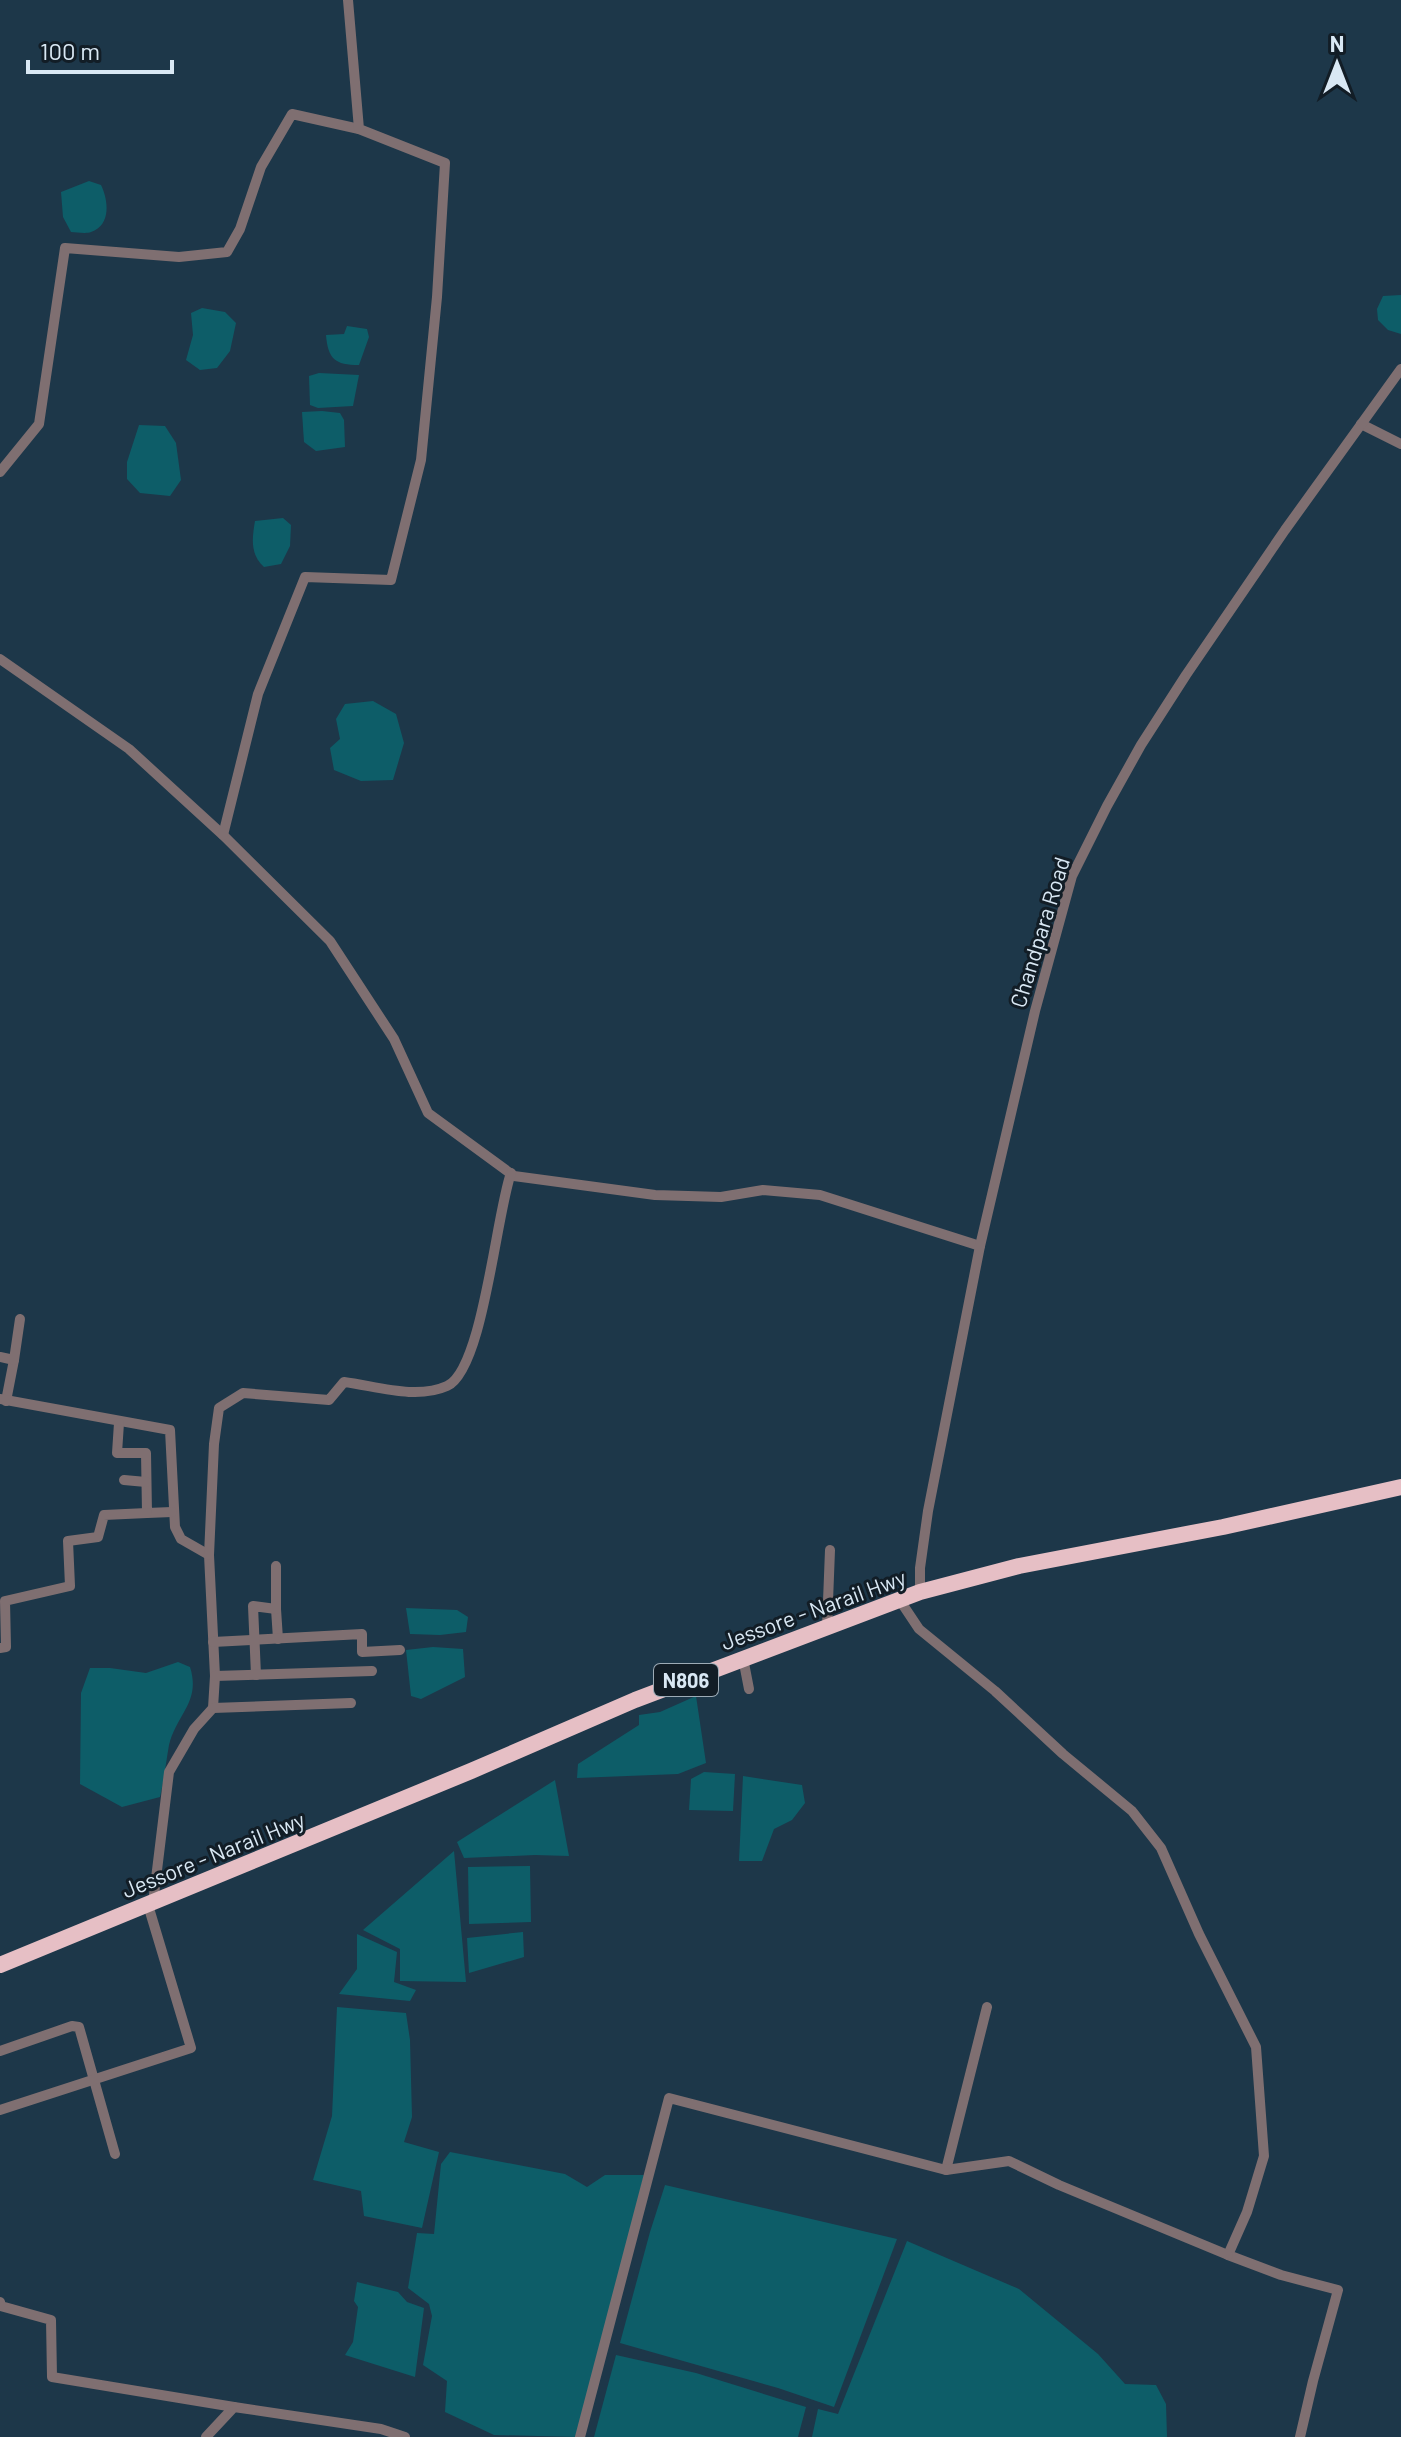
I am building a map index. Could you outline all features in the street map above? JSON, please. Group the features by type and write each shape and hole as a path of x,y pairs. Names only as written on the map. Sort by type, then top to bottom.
{"highway":[{"name":"Jessore - Narail Hwy","path":"0,1965 635,1700 899,1599 1019,1566 1223,1527 1401,1487"}],"street":[{"path":"348,0 359,129"},
{"path":"0,472 39,424 65,248 179,257 227,252 240,229 261,167 292,114 359,129 445,163 437,297 421,460 391,580 305,577 258,694 223,835"},
{"name":"Chandpara Road","path":"920,1592 928,1511 980,1246 1035,1011 1072,876 1141,745 1234,604 1401,369"},
{"path":"1361,424 1401,444"},
{"path":"0,659 129,749 223,835 330,941 394,1039 428,1113 511,1173 655,1195 721,1197 763,1190 798,1191 820,1195 980,1246"},
{"path":"0,2110 191,2048 151,1904 169,1772 194,1729 213,1708 215,1676 209,1555 214,1444 219,1408 243,1393 329,1400 344,1382 419,1393 448,1386 463,1371 483,1304 511,1173"},
{"path":"20,1319 14,1360 3,1400 170,1430 175,1527 181,1539 209,1555"},
{"path":"0,1357 14,1360"},
{"path":"119,1423 117,1453 146,1453 147,1513"},
{"path":"124,1480 146,1482"},
{"path":"0,1648 6,1647 5,1601 70,1586 68,1541 98,1537 104,1515 172,1512"},
{"path":"827,1627 830,1550"},
{"path":"276,1566 278,1639"},
{"path":"899,1599 919,1629 1132,1811 1161,1848 1199,1934 1256,2047 1264,2156 1247,2212 1228,2255"},
{"path":"256,1675 253,1606 276,1609"},
{"path":"213,1642 362,1634 362,1652 400,1650"},
{"path":"743,1658 749,1689"},
{"path":"215,1676 372,1671"},
{"path":"213,1708 351,1703"},
{"path":"946,2170 987,2007"},
{"path":"0,2051 76,2025 79,2027 115,2154"},
{"path":"580,2437 669,2098 946,2170 1009,2161 1228,2255 1281,2275 1338,2290 1300,2437"},
{"path":"0,2302 1,2306 51,2320 52,2377 381,2429 405,2437"},
{"path":"206,2437 234,2407"}],"shaded area":[{"path":"89,181 101,185 106,204 105,218 98,229 91,232 71,232 63,217 61,192"},
{"path":"1401,295 1401,334 1388,330 1378,320 1377,309 1383,296"},
{"path":"202,308 225,312 236,323 230,351 217,368 200,370 186,360 193,335 191,313"},
{"path":"347,326 367,329 369,337 359,365 339,362 329,350 326,335 344,334"},
{"path":"319,373 359,375 353,406 318,408 310,405 309,376"},
{"path":"302,412 340,413 344,420 345,447 316,451 304,442"},
{"path":"139,425 165,426 176,443 181,480 170,496 140,493 127,479 127,462"},
{"path":"283,518 291,525 290,546 281,564 264,567 254,551 255,521"},
{"path":"373,701 396,714 404,743 393,780 361,781 334,770 330,748 340,739 336,719 345,704"},
{"path":"406,1608 457,1610 468,1617 466,1632 410,1634"},
{"path":"433,1647 463,1649 465,1677 421,1699 411,1696 406,1650"},
{"path":"178,1662 190,1667 192,1689 169,1745 160,1797 122,1807 80,1784 81,1693 90,1668 146,1673"},
{"path":"696,1696 706,1763 678,1774 577,1778 578,1764 639,1725 639,1715 660,1712"},
{"path":"704,1772 735,1774 733,1811 689,1810 691,1779"},
{"path":"743,1776 802,1785 805,1803 792,1820 774,1829 762,1861 739,1861"},
{"path":"555,1780 569,1856 464,1858 457,1842"},
{"path":"454,1851 466,1982 400,1981 400,1949 363,1930"},
{"path":"530,1866 531,1922 469,1924 468,1867"},
{"path":"523,1932 524,1957 469,1973 467,1938"},
{"path":"357,1934 397,1952 394,1982 416,1990 410,2001 339,1994 357,1969"},
{"path":"337,2007 406,2013 410,2040 412,2117 404,2142 439,2152 422,2228 364,2216 361,2191 313,2180 332,2116"},
{"path":"450,2152 565,2174 587,2187 605,2175 644,2175 579,2437 494,2435 445,2412 447,2381 423,2365 432,2316 429,2304 408,2288 417,2233 434,2234 441,2164"},
{"path":"665,2185 897,2239 834,2407 620,2343"},
{"path":"907,2241 1019,2289 1098,2354 1125,2384 1156,2385 1166,2404 1167,2437 812,2437 818,2409 838,2414"},
{"path":"357,2282 398,2292 407,2302 424,2308 415,2377 345,2355 353,2342 358,2307 354,2301"},
{"path":"616,2355 696,2373 806,2407 798,2437 594,2437"}]}
